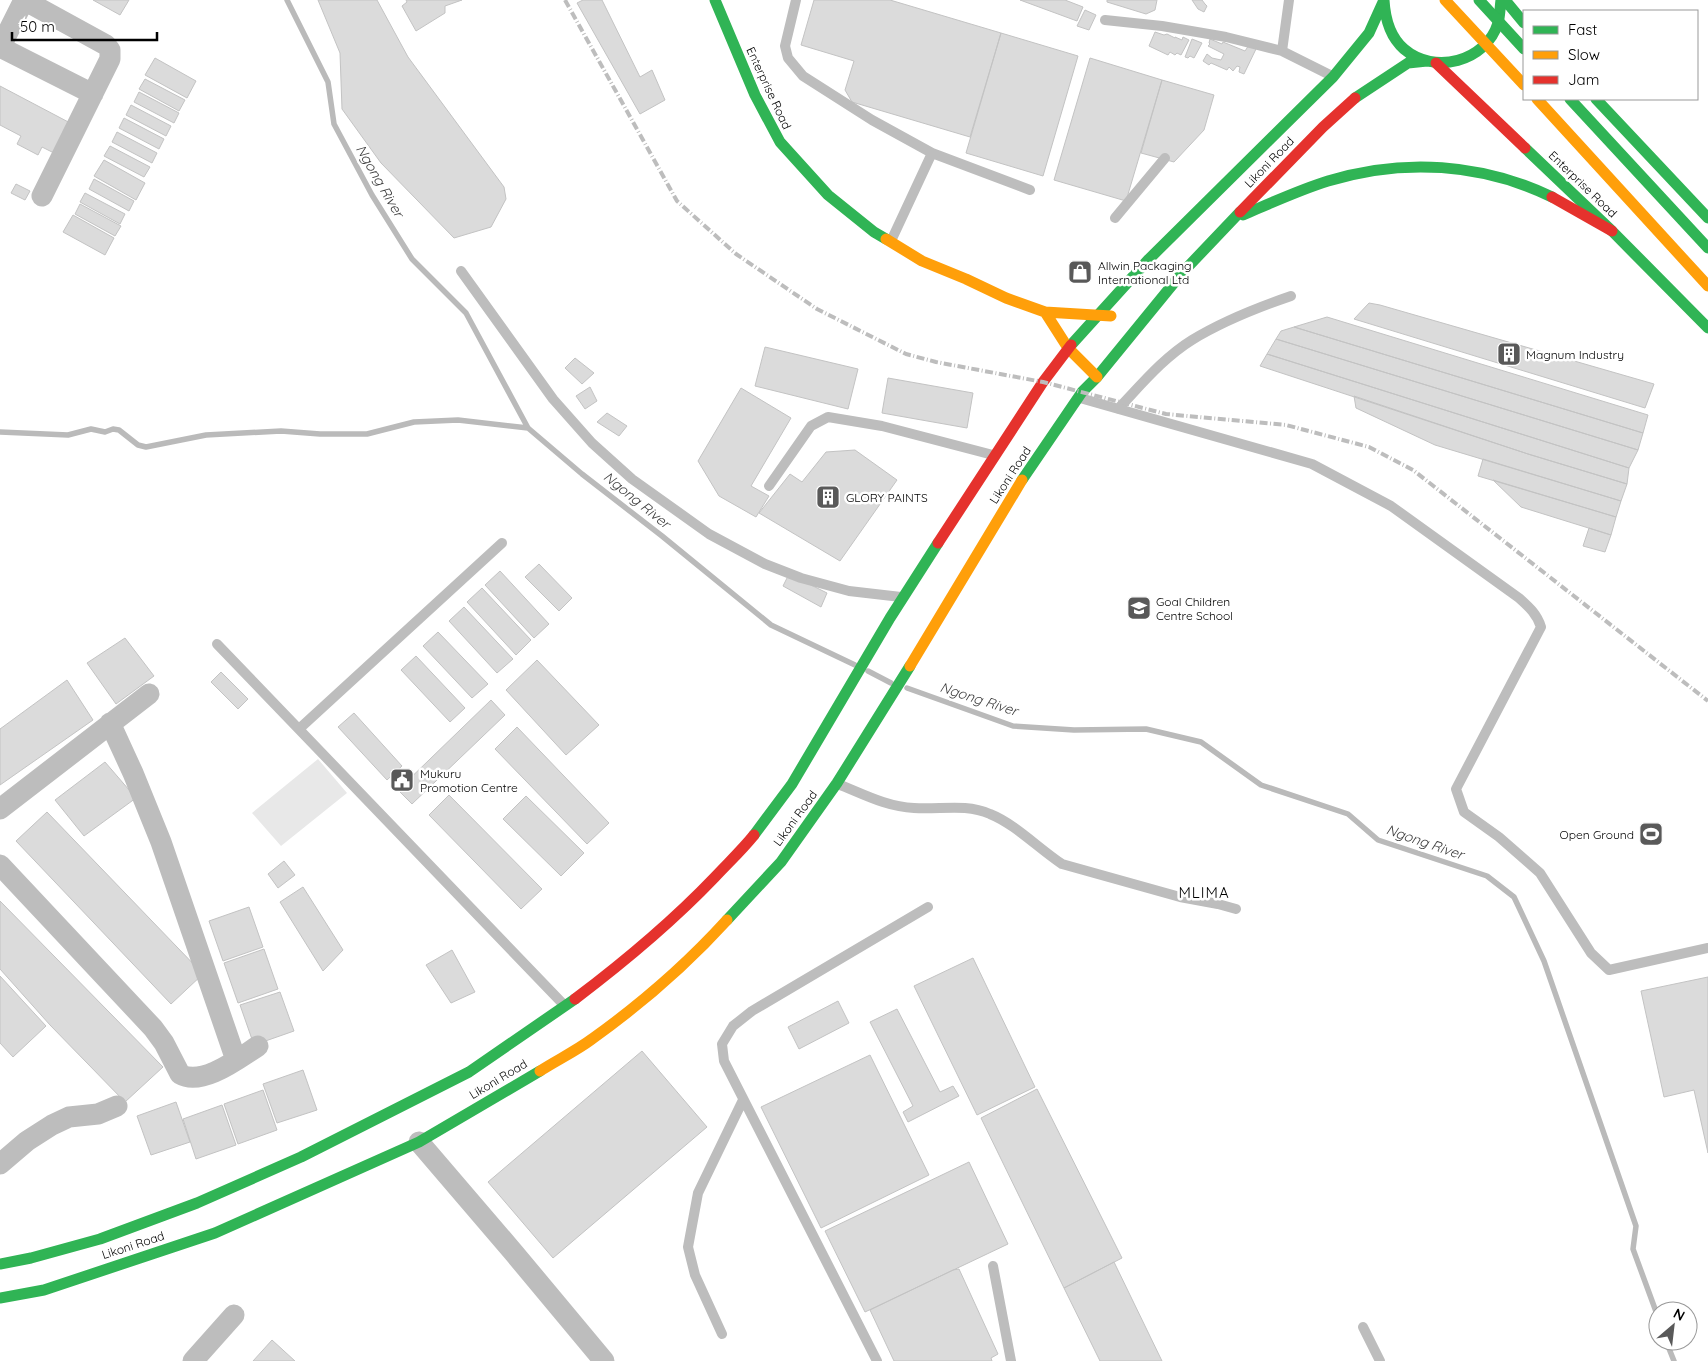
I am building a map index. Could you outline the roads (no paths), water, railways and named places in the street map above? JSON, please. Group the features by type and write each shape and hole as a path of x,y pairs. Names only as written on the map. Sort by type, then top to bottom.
{"main road":[{"name":"Enterprise Road","path":"715,0 756,95 780,142 828,195 874,232 922,261 1028,307 1044,312 1136,317"},
{"name":"Enterprise Road","path":"1384,0 1385,16 1390,31 1400,45 1412,55 1432,62 1612,231 1708,328"},
{"name":"Likoni Road","path":"0,1264 31,1258 100,1239 197,1203 301,1157 469,1072 565,1007 616,968 688,905 744,847 792,784 902,597 994,455 1068,348 1148,260 1363,49 1384,0"},
{"path":"1445,0 1523,84"},
{"path":"1479,0 1523,48"},
{"name":"Likoni Road","path":"0,1298 44,1290 214,1233 419,1142 591,1040 644,998 706,943 781,862 837,783 884,710 1016,490 1079,398 1097,377 1136,317 1182,273 1285,164 1352,100 1408,63 1454,62 1472,56 1486,45 1496,30 1501,12 1501,0"},
{"path":"1505,0 1523,22"},
{"path":"1382,61 1386,70 1385,77"},
{"path":"1538,100 1708,286"},
{"path":"1571,100 1708,248"},
{"path":"1597,100 1708,218"},
{"path":"1233,219 1300,190 1339,178 1381,169 1421,166 1456,168 1501,177 1532,188 1612,231"},
{"path":"1044,312 1068,348 1097,377"}],"street":[{"path":"42,196 110,59 110,50 106,45 24,0 0,47 92,94"},
{"path":"0,809 149,694"},
{"path":"110,723 162,842 236,1060"},
{"path":"0,865 153,1028 164,1043 180,1074 193,1078 201,1077 236,1060 258,1046"},
{"path":"0,1164 28,1141 52,1125 69,1118 98,1114 117,1106"},
{"path":"419,1142 604,1361"},
{"path":"194,1361 234,1315"}],"lane":[{"path":"796,0 785,46 788,58 803,76 872,120 932,153 1030,190"},
{"path":"1282,51 1289,0"},
{"path":"1105,20 1153,25 1226,37 1282,51 1333,77"},
{"path":"890,242 932,153"},
{"path":"1115,218 1165,158"},
{"path":"461,271 553,399 592,443 632,479 709,534 764,564 801,578 849,591 902,597"},
{"path":"1118,409 1160,365 1190,341 1241,314 1291,296"},
{"path":"1079,398 1312,464 1391,506 1519,598 1534,612 1541,627 1456,789 1464,812 1500,837 1540,873 1591,953 1609,970 1708,948"},
{"path":"770,486 811,426 828,417 882,426 994,455"},
{"path":"299,729 502,544"},
{"path":"218,644 565,1007"},
{"path":"837,783 885,803 914,808 971,808 989,813 1003,820 1062,864 1180,897 1236,909"},
{"path":"876,1361 724,1061 722,1044 732,1026 775,997 928,908"},
{"path":"722,1334 695,1275 688,1248 698,1193 743,1100"},
{"path":"993,1266 1011,1361"},
{"path":"1363,1327 1380,1361"}],"waterway":[{"name":"Ngong River","path":"287,0 328,82 334,124 372,195 412,259 466,313 528,428 582,474 771,625 855,665"},
{"path":"0,432 68,435 91,429 105,432 113,429 119,430 138,445 146,447 206,435 281,431 320,434 367,434 414,422 458,420 528,428"},
{"name":"Ngong River","path":"868,671 891,683"},
{"name":"Ngong River","path":"907,688 1013,726 1074,730 1146,729 1201,742 1261,785 1348,814 1378,840 1487,876 1514,897 1544,961 1636,1226 1633,1249 1652,1301"},
{"name":"Ngong River","path":"1670,1351 1674,1361"}],"railway":[{"path":"565,0 677,201 736,254 817,309 906,354 936,362 1043,382 1166,414 1286,425 1369,447 1413,470 1708,701"}],"place":[{"name":"Allwin Packaging International Ltd","path":"1080,272"},
{"name":"Magnum Industry","path":"1509,354"},
{"name":"GLORY PAINTS","path":"828,497"},
{"name":"Goal Children Centre School","path":"1139,608"},
{"name":"Mukuru Promotion Centre","path":"402,780"},
{"name":"Open Ground","path":"1651,834"}],"district":[{"name":"MLIMA","path":"1204,892"}]}
